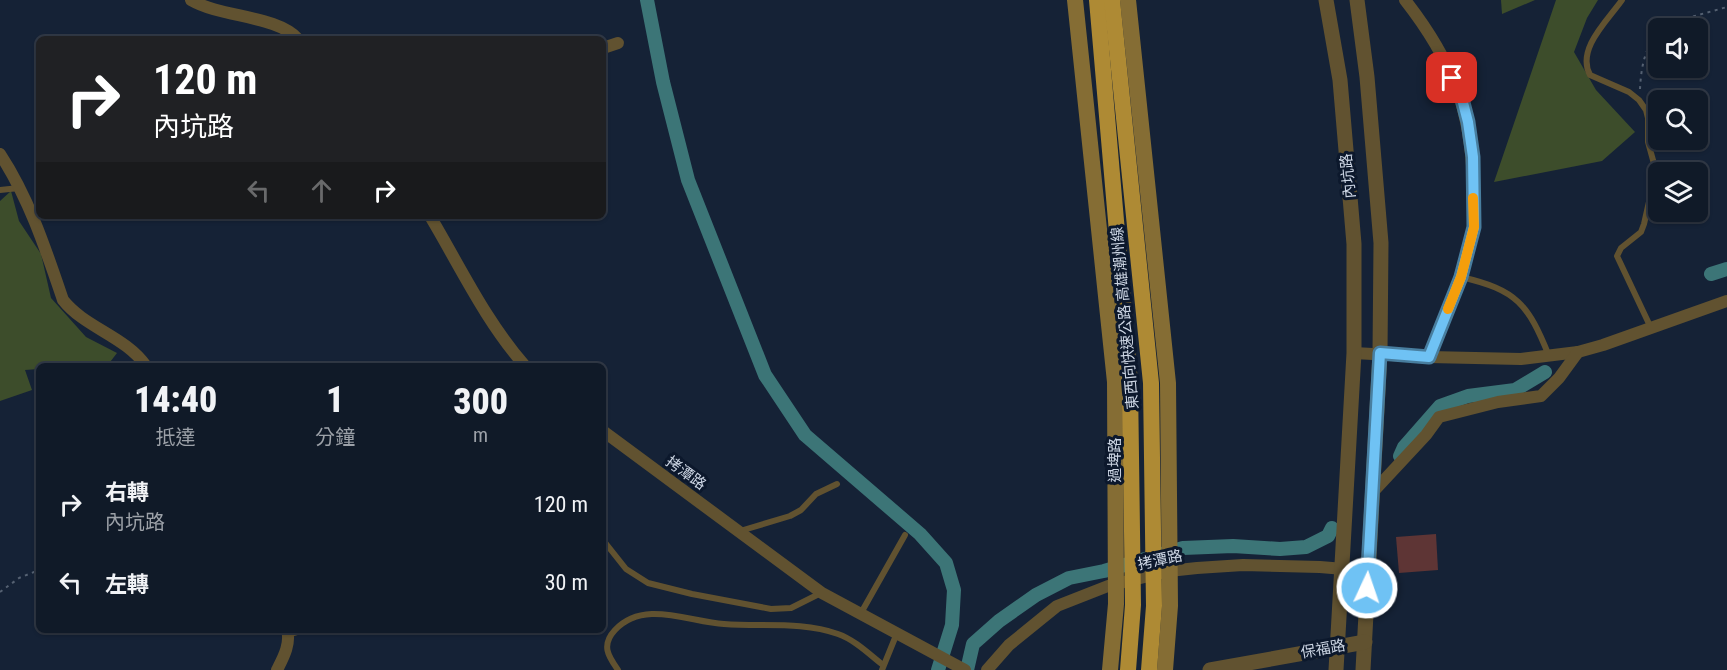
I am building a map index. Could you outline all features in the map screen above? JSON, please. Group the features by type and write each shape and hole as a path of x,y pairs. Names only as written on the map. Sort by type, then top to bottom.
{"highway":[{"name":"東西向快速公路 高雄潮州線","path":"1097,0 1130,382 1133,605 1128,670"},
{"name":"東西向快速公路 高雄潮州線","path":"1112,0 1151,383 1155,606 1149,670"}],"main road":[{"name":"過埤路","path":"1075,0 1115,382 1115,581 1110,670"},
{"path":"1128,0 1168,383 1170,606 1165,670"}],"street":[{"path":"191,0 219,12 277,24 294,36"},
{"name":"內坑路","path":"1326,0 1340,80 1354,244 1354,352 1337,670"},
{"name":"內坑路","path":"1357,0 1367,77 1381,243 1380,353 1363,668"},
{"path":"1405,0 1419,18 1444,60 1461,95 1473,157 1474,227 1461,277 1429,357"},
{"path":"606,47 618,43"},
{"path":"0,154 31,211 63,300 71,310 130,349 143,363"},
{"path":"432,219 471,291 522,363"},
{"path":"1354,352 1429,357 1521,359 1549,356 1578,352 1727,301"},
{"path":"1372,493 1426,435 1439,417 1498,402 1541,396 1559,378 1578,352"},
{"name":"拷潭路","path":"606,432 822,593 965,670"},
{"name":"拷潭路","path":"987,670 1009,645 1057,606 1115,581 1169,567 1243,565 1368,571"},
{"path":"277,670 286,653 287,633"},
{"name":"保福路","path":"1210,670 1365,642"},
{"name":"保福路","path":"1337,670 1363,668"}],"lane":[{"path":"1622,0 1589,46 1586,62 1590,75 1629,92 1639,100 1648,118 1648,142 1656,176 1641,232 1621,248 1617,256 1651,328"},
{"path":"0,190 20,188"},
{"path":"1461,277 1487,283 1506,292 1520,303 1536,325 1549,356"},
{"path":"739,531 790,516 801,510 816,494 837,484"},
{"path":"861,612 905,535"},
{"path":"606,544 626,569 648,583 692,594 771,609 791,608 822,593"},
{"path":"618,670 607,655 606,644 612,633 629,620 657,614 670,614 721,624 799,626 837,633 849,639 883,667 897,633"}],"path":[{"path":"1687,18 1727,7"},
{"path":"1639,100 1641,68 1648,51"},
{"path":"0,592 19,578 36,571"}],"green space":[{"path":"1501,0 1535,0 1502,14"},
{"path":"1556,0 1598,0 1587,18 1574,52 1596,90 1635,132 1602,161 1494,182"},
{"path":"11,191 19,221 41,254 51,298 86,337 117,353 109,363 36,363 36,369 25,370 32,390 0,401 0,201"}],"building":[{"path":"1436,534 1438,570 1399,573 1396,537"}],"waterway":[{"path":"647,0 663,82 688,180 765,375 805,435 920,534 946,563 954,590 952,625 938,670"},
{"path":"1711,274 1727,269"},
{"path":"1400,456 1404,447 1440,406 1468,396 1515,390 1545,372"},
{"path":"967,670 973,644 999,621 1036,595 1069,578 1104,571 1183,548 1306,547 1328,536 1332,528"}],"slow traffic":[{"path":"1448,309 1461,277 1474,227 1473,198"}],"route":[{"path":"1367,588 1380,353 1429,357 1461,277 1474,227 1473,157 1468,122 1461,95 1452,78"}]}
